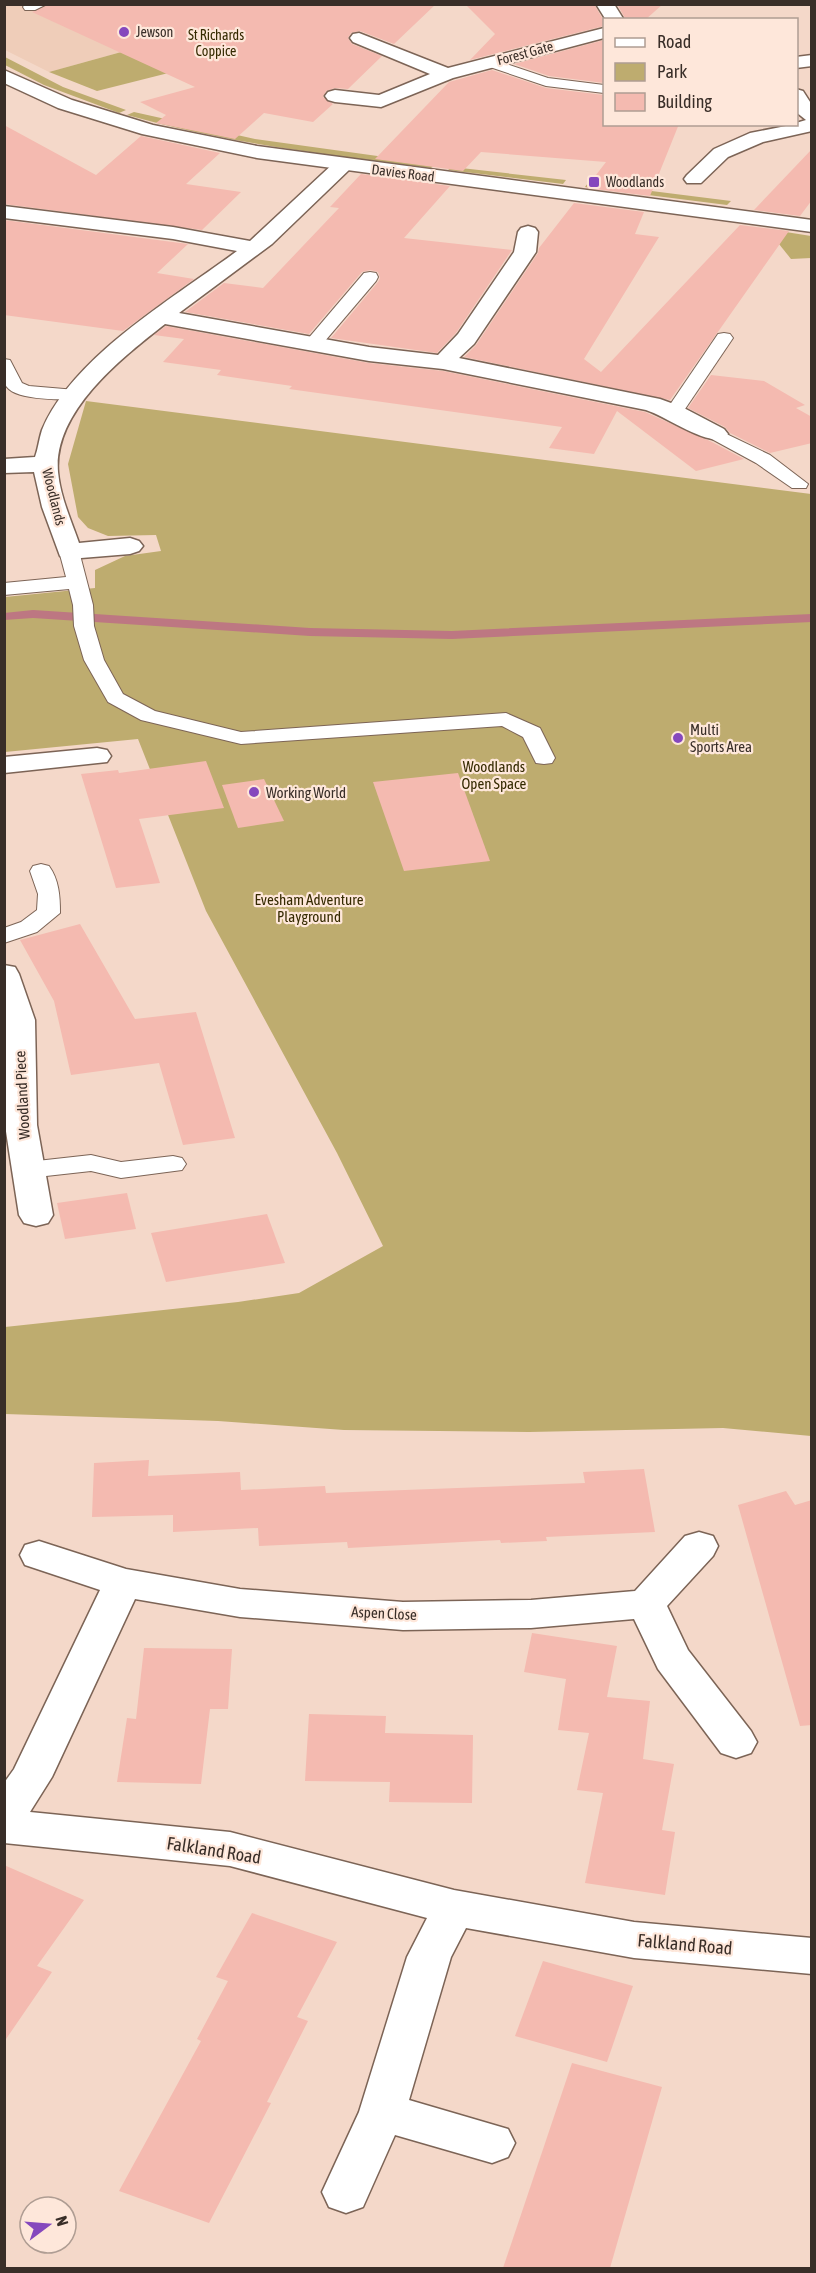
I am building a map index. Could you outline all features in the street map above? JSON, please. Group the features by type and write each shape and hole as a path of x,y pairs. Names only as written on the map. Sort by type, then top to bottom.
{"street":[{"path":"605,4 614,18"},
{"name":"Forest Gate","path":"335,96 381,101 405,89 446,74 603,33"},
{"path":"359,38 446,74"},
{"name":"Davies Road","path":"4,76 64,104 149,130 257,152 812,225"},
{"path":"798,99 803,108 812,116"},
{"path":"694,179 721,153 757,137 812,125"},
{"name":"Woodlands","path":"69,551 54,506 46,464 53,433 76,394 118,352 159,316 254,249 343,165"},
{"path":"4,212 173,233 254,249"},
{"path":"443,362 466,339 525,252 528,232"},
{"path":"159,316 369,354 443,362 652,404 674,412 716,434"},
{"path":"4,466 46,464"},
{"path":"69,551 130,546"},
{"path":"4,765 97,756"},
{"name":"Woodland Piece","path":"5,976 19,1020 21,1125 36,1215"},
{"path":"699,1546 646,1604 672,1658 736,1742"},
{"name":"Aspen Close","path":"39,1555 123,1583 240,1602 403,1616 531,1614 646,1604"},
{"path":"4,1818 31,1777 123,1583"},
{"name":"Falkland Road","path":"4,1826 230,1849 454,1908 634,1940 812,1956"},
{"path":"345,2192 382,2112 429,1957 454,1908"},
{"path":"382,2112 492,2143"}],"lane":[{"path":"489,62 546,82 603,88"},
{"path":"313,344 370,277"},
{"path":"674,412 724,338"},
{"path":"4,364 15,386 25,391 76,394"},
{"path":"716,434 763,459 799,484"},
{"path":"69,551 94,660 115,698 148,716 241,738 506,719 532,733 544,758"},
{"path":"4,589 77,582"},
{"path":"4,936 29,927 48,913 49,894 41,871"},
{"path":"28,1170 91,1163 121,1170 173,1164"}],"shaded area":[{"path":"4,5 291,5 49,72 5,50"}],"green space":[{"name":"St Richards Coppice","path":"291,5 220,60 97,91 49,72"},
{"path":"5,57 63,87 126,110 119,113 44,85 5,65"},
{"path":"134,112 255,139 435,164 431,168 240,141 127,115"},
{"path":"452,167 566,180 563,184 448,170"},
{"path":"588,183 731,201 727,205 585,187"},
{"path":"767,229 811,236 811,258 791,259"},
{"name":"Woodlands Open Space","path":"86,401 811,494 811,1436 723,1428 529,1432 344,1430 218,1421 5,1414 5,1327 238,1302 299,1293 383,1246 337,1153 206,911 138,739 5,752 5,597 95,588 95,570 125,556 161,551 156,535 108,536 88,528 78,517 68,464"}],"building":[{"path":"49,4 436,4 394,44 360,31 351,33 348,38 352,44 382,56 348,89 335,88 326,91 323,97 333,104 313,122 264,113 235,139 156,123 166,115 140,102 195,87 32,12"},
{"path":"465,4 594,4 603,19 603,26 470,60 495,34"},
{"path":"617,4 663,4 647,18 625,18"},
{"path":"603,40 603,83 549,76 514,64"},
{"path":"492,70 546,88 603,95 603,126 678,126 650,196 586,188 606,162 481,152 463,171 375,159 449,82"},
{"path":"4,125 96,175 141,136 220,153 186,184 241,192 202,230 4,204"},
{"path":"812,149 812,200 800,216 754,210"},
{"path":"361,174 450,186 404,238 512,250 456,333 437,353 331,338 378,282 380,278 378,272 370,270 362,272 309,334 185,312 224,283 263,288 339,208 330,207"},
{"path":"574,203 644,212 635,234 659,237 584,359 601,372 740,225 789,231 670,400 464,357 476,345 538,253 539,248"},
{"path":"4,220 188,244 157,273 194,279 123,331 4,315"},
{"path":"166,326 369,363 443,371 645,412 744,459 696,471 617,411 594,454 549,448 562,427 289,389 292,386 217,375 221,370 163,362 184,339 154,335"},
{"path":"711,375 764,381 805,405 796,408 812,417 812,443 770,453 688,408"},
{"path":"206,761 224,808 139,819 160,883 116,888 81,774 118,770 119,773"},
{"name":"Evesham Adventure Playground","path":"458,773 490,861 404,871 373,782"},
{"path":"264,779 284,821 238,828 222,785"},
{"path":"80,924 135,1019 196,1012 235,1138 183,1145 159,1063 71,1075 54,1001 20,940"},
{"path":"127,1193 136,1229 65,1239 57,1203"},
{"path":"267,1214 285,1263 166,1282 151,1233"},
{"path":"149,1460 148,1476 240,1472 241,1490 325,1486 326,1493 585,1483 583,1472 644,1469 655,1532 546,1537 547,1541 501,1543 500,1540 348,1548 347,1542 259,1546 258,1528 173,1532 173,1515 92,1517 94,1463"},
{"path":"786,1491 795,1505 812,1500 812,1725 800,1726 738,1505"},
{"path":"532,1633 617,1646 607,1697 650,1701 643,1759 674,1764 662,1830 675,1832 665,1895 585,1883 603,1793 577,1790 589,1733 558,1730 566,1679 524,1672"},
{"path":"144,1648 232,1649 228,1709 210,1709 201,1784 117,1782 127,1718 136,1719"},
{"path":"309,1714 386,1716 385,1733 473,1735 472,1803 389,1802 390,1782 305,1781"},
{"path":"4,1865 84,1900 37,1966 52,1972 4,2042"},
{"path":"252,1913 337,1942 297,2017 308,2021 267,2102 271,2103 209,2223 119,2191 201,2041 197,2039 228,1981 216,1977"},
{"path":"543,1961 633,1986 607,2062 515,2036"},
{"path":"572,2063 662,2087 610,2268 503,2268"}],"waterway":[{"path":"4,617 33,614 310,632 452,635 812,618"}],"place":[{"name":"Jewson","path":"124,32"},
{"name":"Woodlands","path":"594,182"},
{"name":"Multi Sports Area","path":"678,738"},
{"name":"Working World","path":"254,792"}]}
